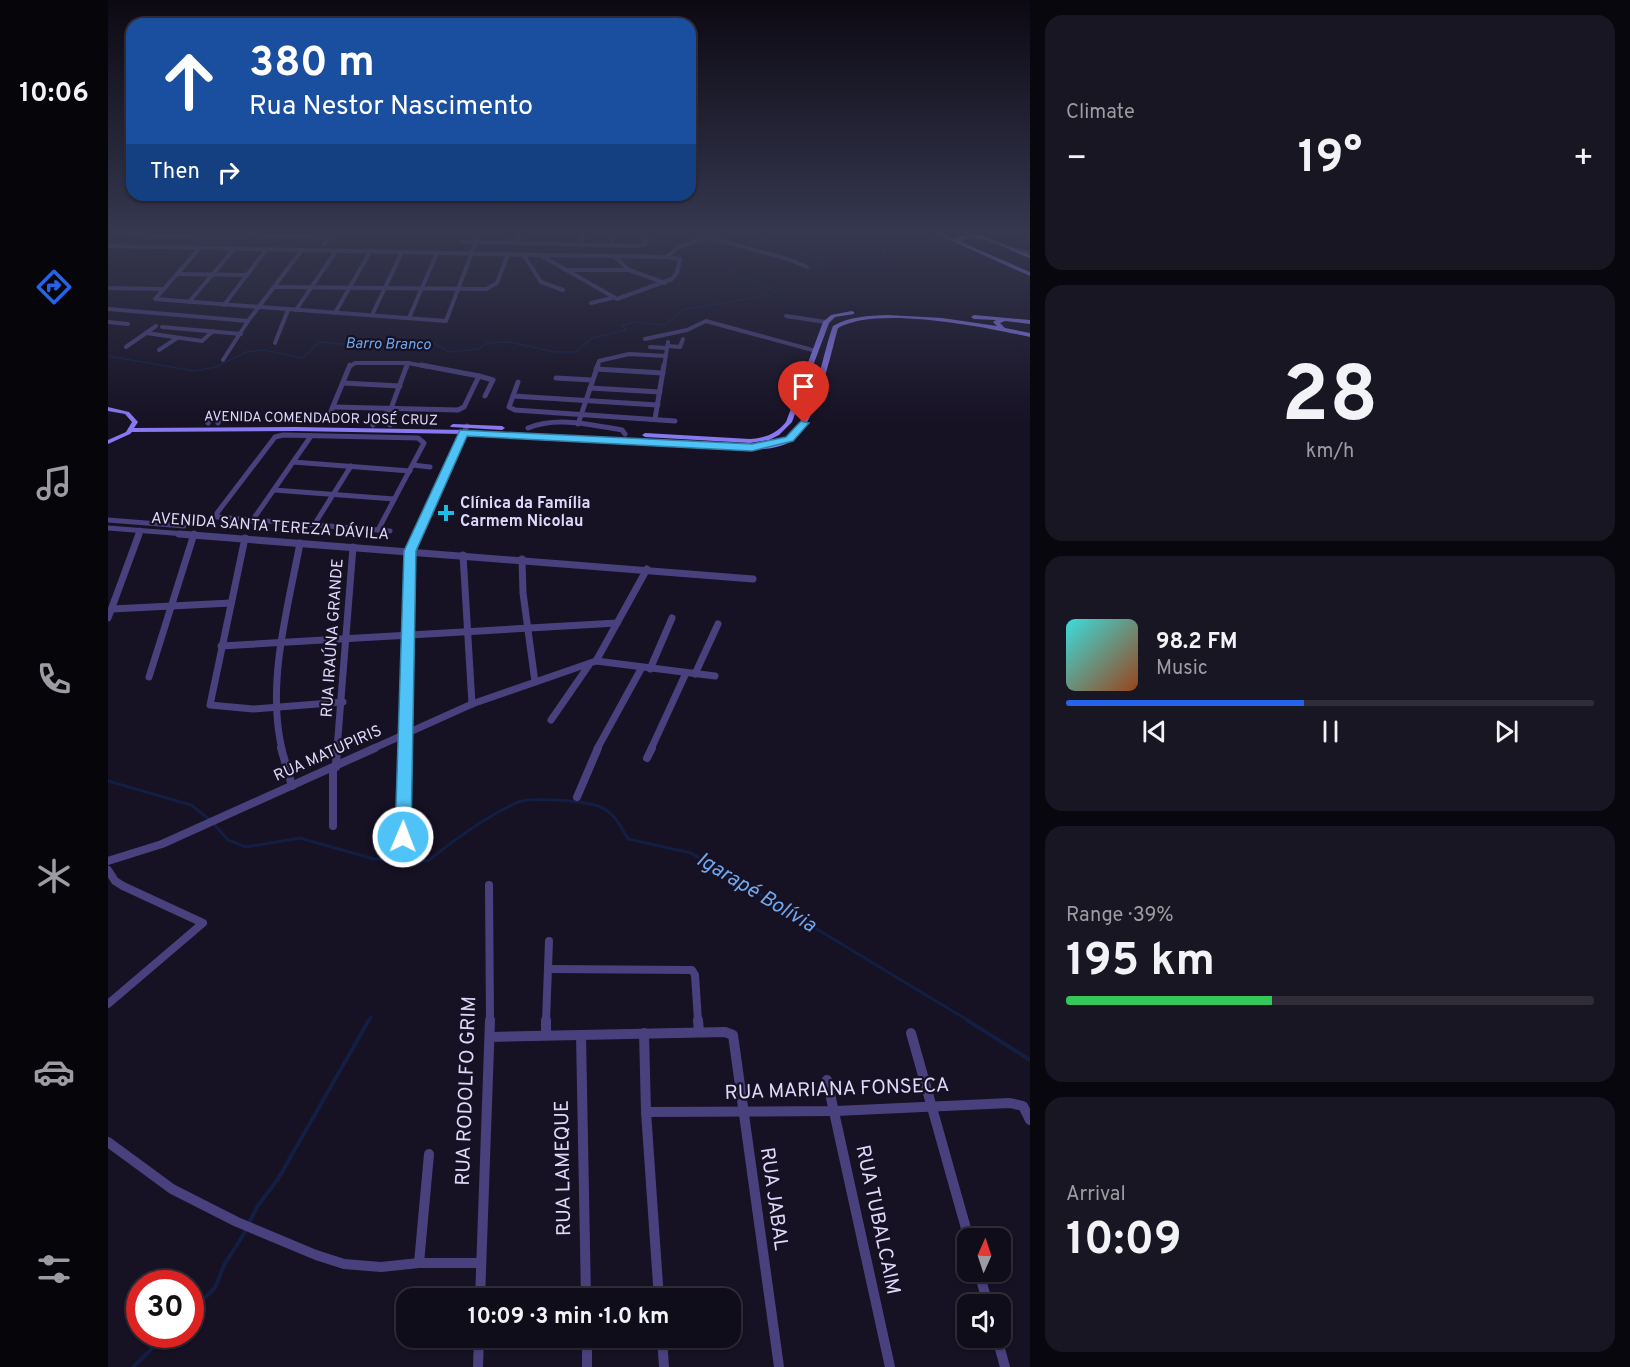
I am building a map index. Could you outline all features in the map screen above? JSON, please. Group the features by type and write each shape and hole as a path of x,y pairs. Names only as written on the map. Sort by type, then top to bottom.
{"street":[{"path":"158,298 156,300 446,321 455,298"},
{"path":"189,302 192,298"},
{"path":"224,305 230,298"},
{"path":"223,360 248,321 266,298"},
{"path":"296,310 304,298"},
{"path":"335,313 343,298"},
{"path":"372,315 380,298"},
{"path":"409,318 417,298"},
{"path":"591,303 622,298"},
{"path":"174,328 199,303"},
{"path":"108,309 248,321"},
{"path":"108,316 114,310"},
{"path":"275,342 288,310"},
{"path":"786,316 826,322 837,315 855,313 1030,322"},
{"name":"AVENIDA COMENDADOR JOSÉ CRUZ","path":"108,442 133,427 209,422 218,428 390,425 740,447 765,446 790,439 804,423 836,327 841,321 862,317 963,321 1003,329"},
{"path":"1004,319 996,322 1003,329 1030,335"},
{"path":"645,339 687,330 706,321 816,351"},
{"path":"108,322 128,324"},
{"name":"AVENIDA COMENDADOR JOSÉ CRUZ","path":"133,427 350,433 528,428 738,441 771,437 780,433 789,422 826,322"},
{"path":"126,347 159,326 241,334"},
{"path":"146,333 202,341 213,331"},
{"path":"159,350 177,338"},
{"path":"650,347 680,347 683,339"},
{"path":"655,419 668,346"},
{"path":"578,424 598,361 629,354 666,356"},
{"path":"390,425 388,416 408,363 493,379 485,396"},
{"name":"AVENIDA COMENDADOR JOSÉ CRUZ","path":"329,416 352,364 408,363"},
{"path":"596,369 663,373"},
{"path":"334,407 460,409 479,376"},
{"path":"556,378 592,380"},
{"path":"518,382 509,407 515,410 675,421"},
{"path":"343,383 400,386"},
{"path":"590,388 660,392"},
{"path":"513,396 657,405"},
{"path":"373,425 382,413 391,408"},
{"path":"108,409 130,415 133,427"},
{"path":"528,428 534,425 578,424 622,430 625,434"},
{"path":"403,837 410,551 465,429"},
{"path":"378,530 424,443 421,439 350,433 275,437 216,516 252,521 390,531"},
{"path":"252,521 311,436"},
{"path":"293,462 351,466 430,467"},
{"path":"314,525 351,466"},
{"path":"274,490 394,499"},
{"path":"108,520 184,526"},
{"name":"AVENIDA SANTA TEREZA DÁVILA","path":"108,528 753,579"},
{"path":"108,618 140,530"},
{"path":"149,677 174,605 194,534"},
{"path":"245,538 221,645 212,706 215,708 343,702"},
{"path":"292,786 282,754 278,706 284,641 300,543"},
{"name":"RUA IRAÚNA GRANDE","path":"333,826 334,767 343,702 353,547"},
{"path":"463,555 472,704"},
{"path":"522,560 534,682"},
{"name":"RUA MATUPIRIS","path":"108,861 142,852 472,704 589,666 596,661 647,569"},
{"path":"112,609 231,603"},
{"path":"650,669 672,618"},
{"path":"221,645 617,623"},
{"path":"695,674 718,624"},
{"path":"596,661 641,669 715,676"},
{"path":"551,720 589,666"},
{"path":"578,797 604,734 641,669"},
{"path":"648,759 686,673"},
{"path":"108,870 115,881 123,886 203,923 108,1004"},
{"name":"RUA RODOLFO GRIM","path":"480,1288 490,1037 489,885"},
{"path":"546,1035 549,941"},
{"path":"490,1037 699,1032 695,975 692,970 549,969"},
{"name":"RUA JABAL","path":"699,1032 728,1032 733,1035 779,1367"},
{"path":"644,1033 646,1112 658,1288"},
{"path":"911,1033 966,1228"},
{"name":"RUA LAMEQUE","path":"581,1035 586,1288"},
{"name":"RUA TUBALCAIM","path":"827,1080 836,1111 890,1367"},
{"name":"RUA MARIANA FONSECA","path":"646,1112 836,1111 931,1105 1019,1103 1029,1115"},
{"path":"108,1142 172,1189 264,1234 344,1263 381,1267 419,1263 481,1263"},
{"path":"419,1263 429,1154"},
{"path":"478,1367 479,1348"},
{"path":"587,1348 587,1367"},
{"path":"663,1348 664,1367"},
{"path":"1000,1348 1005,1367"}],"waterway":[{"name":"Barro Branco","path":"108,356 194,371 216,367 246,352 264,350 303,358 319,342 387,348 434,343 449,352 478,349 487,343 509,342 555,352 576,352 592,338 626,330 622,325 636,322 665,325 682,310 753,298"},
{"name":"Igarapé Bolívia","path":"108,781 191,805 209,819"},
{"name":"Igarapé Bolívia","path":"213,823 228,840 246,847 300,838 374,859 428,861 470,829 516,803 557,800 598,806 612,815 628,839 691,853 969,1021"},
{"path":"368,1021 371,1017"},
{"path":"249,1223 257,1207 278,1179 369,1020"},
{"name":"Igarapé Bolívia","path":"967,1020 1030,1060"},
{"path":"204,1299 215,1288 224,1265 247,1229"},
{"path":"133,1367 153,1348"}],"place":[{"name":"Clínica da Família Carmem Nicolau","path":"446,513"}],"route":[{"path":"403,837 410,551 464,432 752,447 790,439 804,423"}]}
